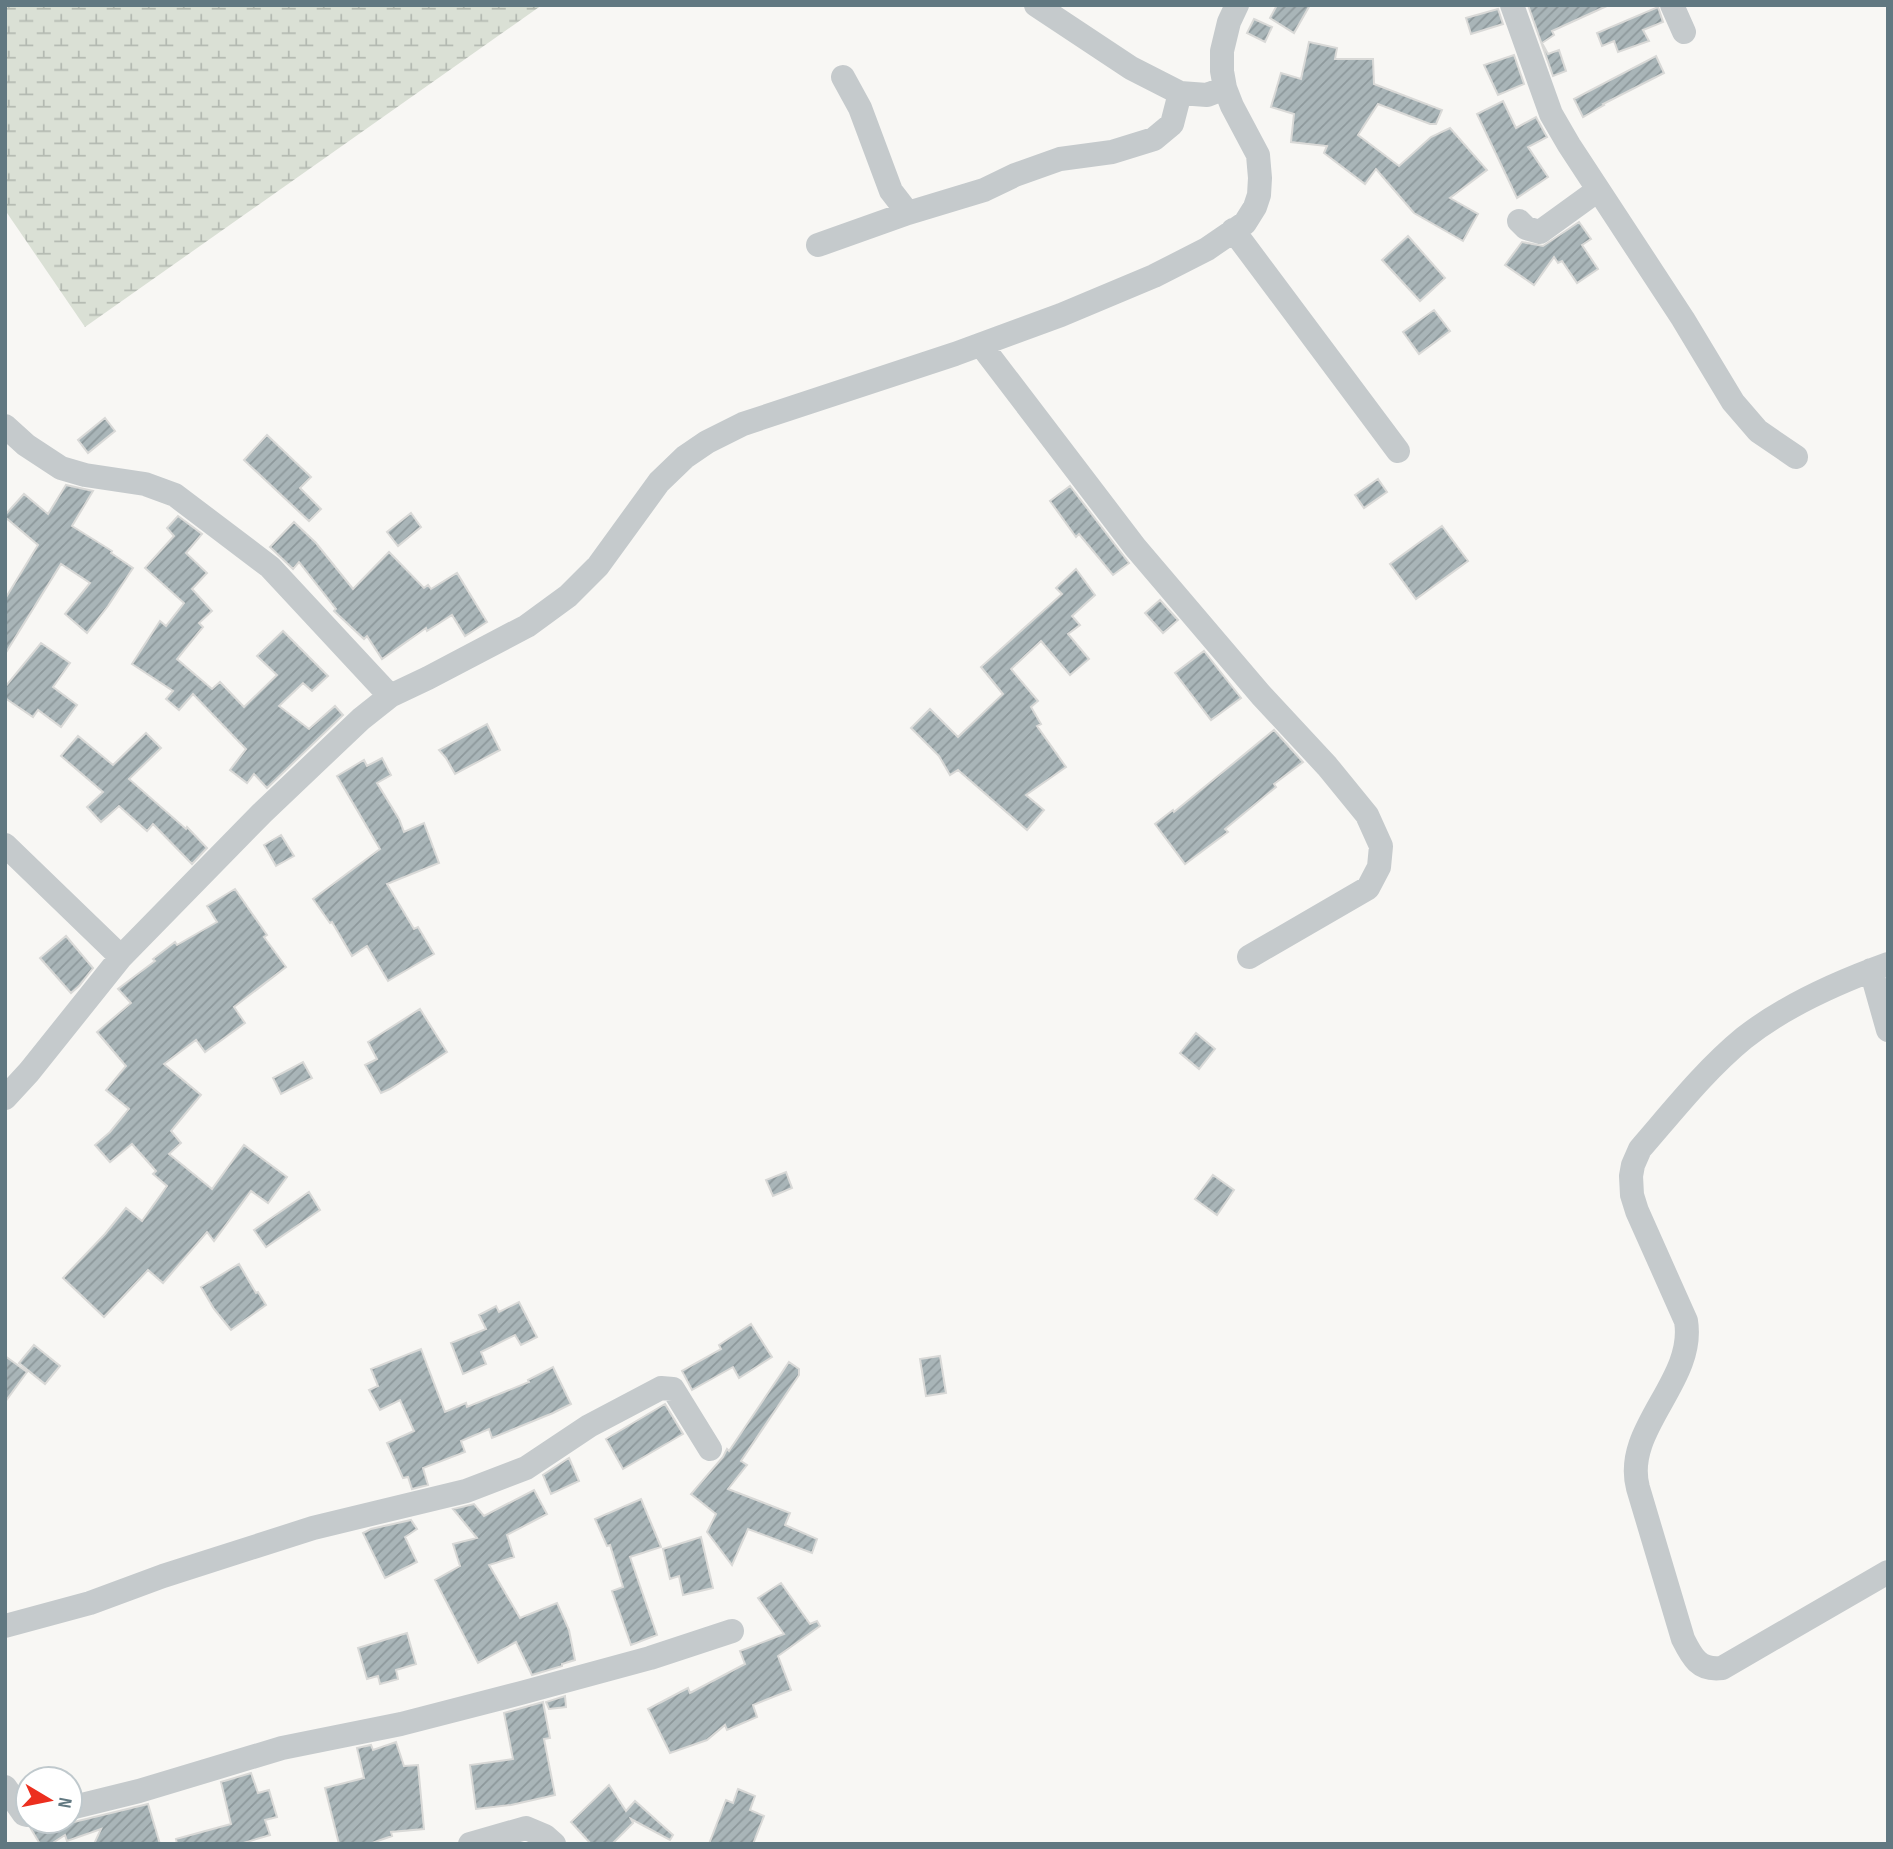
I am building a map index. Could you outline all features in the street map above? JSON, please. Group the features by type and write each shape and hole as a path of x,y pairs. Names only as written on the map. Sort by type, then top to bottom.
{"street":[{"path":"1036,5 1132,68 1180,93 1207,94 1225,88"},
{"path":"5,1098 121,957 262,813 361,719 390,696 527,626 568,596 598,566 659,482 685,457 707,442 743,424 981,345 1154,276 1207,249 1245,223 1255,207 1261,178 1258,155 1225,88 1222,71 1222,51 1229,22 1237,5"},
{"path":"1512,5 1551,114 1598,190 1683,319 1733,402 1758,430 1796,457"},
{"path":"1672,5 1684,33"},
{"path":"843,77 860,108 891,191 908,213"},
{"path":"818,244 984,190 1015,175 1060,159 1112,152 1154,139 1172,124 1180,93"},
{"path":"1519,221 1526,228 1540,232 1598,190"},
{"path":"1233,230 1398,451"},
{"path":"981,345 1135,547 1367,815 1381,846 1379,867 1368,888 1250,957"},
{"path":"5,426 26,445 61,468 85,475 145,484 175,495 270,567 390,696"},
{"path":"5,845 121,957"},
{"path":"1888,1030 1879,967 1774,1016 1744,1038 1709,1070 1640,1149 1633,1165 1631,1187 1637,1211 1686,1321 1682,1359 1637,1454 1635,1467 1683,1639 1691,1655 1704,1667 1721,1668 1888,1572"},
{"path":"5,1626 90,1603 163,1576 313,1528 466,1490 502,1477 526,1468 589,1426 661,1388 673,1389 710,1448"},
{"path":"84,1805 282,1748 401,1724 521,1693 650,1658 732,1631"},
{"path":"470,1844 526,1828 537,1831 554,1844"}],"green space":[{"path":"5,5 542,5 85,327 5,210"}],"building":[{"path":"1277,5 1310,5 1294,33 1270,18"},
{"path":"1528,5 1609,5 1552,31 1554,35 1542,43 1548,54 1559,50 1566,71 1553,76"},
{"path":"1658,7 1663,22 1643,30 1649,41 1618,52 1614,41 1602,46 1597,33"},
{"path":"1498,9 1503,24 1471,34 1466,18"},
{"path":"1254,19 1272,27 1265,42 1247,33"},
{"path":"1309,42 1337,48 1335,59 1373,59 1374,84 1442,110 1436,124 1430,124 1378,104 1358,135 1399,166 1431,137 1450,128 1487,170 1450,198 1478,214 1463,241 1414,213 1376,169 1365,184 1324,153 1327,146 1291,142 1294,114 1271,107 1281,73 1301,79"},
{"path":"1514,55 1524,84 1498,95 1484,65"},
{"path":"1656,56 1664,73 1583,117 1574,99"},
{"path":"1503,101 1516,128 1536,117 1547,137 1528,147 1548,177 1517,198 1477,114"},
{"path":"1579,222 1591,239 1582,245 1598,269 1577,283 1562,261 1558,263 1554,257 1534,285 1505,265 1522,242 1543,246"},
{"path":"1408,236 1445,278 1420,301 1382,260"},
{"path":"1434,310 1450,331 1419,354 1403,332"},
{"path":"105,418 115,431 88,453 78,440"},
{"path":"267,435 311,477 300,488 321,509 309,521 244,460"},
{"path":"1378,479 1387,492 1364,508 1355,495"},
{"path":"66,485 93,491 72,526 133,568 87,633 65,614 90,583 61,564 5,654 5,599 38,545 5,515 24,494 48,514"},
{"path":"1070,486 1129,563 1113,575 1079,534 1076,537 1050,501"},
{"path":"411,513 421,527 398,546 387,532"},
{"path":"178,516 202,534 186,553 207,573 192,589 212,611 199,623 203,627 177,659 212,689 220,682 244,707 277,675 257,656 283,631 328,676 312,691 303,683 279,706 309,729 335,706 343,715 267,788 254,774 247,783 230,770 246,749 193,694 179,710 166,699 173,691 132,664 160,621 166,626 184,603 145,568 174,536 167,528"},
{"path":"294,522 316,543 353,589 389,552 424,588 428,585 431,589 457,573 487,622 465,636 452,615 427,631 426,628 382,659 367,636 364,639 334,611 336,609 299,562 293,569 270,547"},
{"path":"1442,526 1468,561 1416,599 1390,564"},
{"path":"1076,569 1095,595 1072,616 1080,625 1068,634 1089,659 1070,675 1041,641 1011,669 1038,701 1031,707 1041,724 1037,726 1066,767 1026,795 1044,810 1027,830 958,770 950,775 939,756 911,728 930,709 958,737 1003,694 981,667 1062,594 1056,588"},
{"path":"1160,600 1178,620 1163,633 1145,613"},
{"path":"41,643 70,663 53,687 77,705 61,727 38,710 33,717 5,698 5,687"},
{"path":"1204,651 1241,698 1211,720 1175,673"},
{"path":"487,724 500,750 455,774 439,750"},
{"path":"1274,730 1303,762 1274,784 1276,787 1225,829 1228,832 1185,864 1155,824 1173,810 1174,812"},
{"path":"146,733 161,748 129,779 186,829 187,827 207,848 192,864 153,824 147,831 119,806 101,822 87,807 103,792 61,756 78,736 113,765"},
{"path":"382,758 391,775 377,783 404,832 424,823 439,863 387,884 414,929 418,927 434,954 388,981 367,946 352,956 332,922 330,923 313,899 380,849 337,776 364,760 367,766"},
{"path":"281,835 294,856 276,866 264,845"},
{"path":"235,889 286,967 234,1007 245,1023 205,1052 196,1040 164,1064 201,1095 171,1131 181,1143 169,1154 212,1189 244,1145 287,1177 268,1203 251,1191 214,1241 207,1232 163,1283 148,1270 104,1317 63,1278 126,1208 142,1221 167,1186 153,1174 156,1171 132,1144 110,1162 95,1145 129,1109 106,1090 126,1066 97,1032 131,1003 118,989 175,942 177,945 217,922 207,906"},
{"path":"66,936 93,968 71,993 40,958"},
{"path":"420,1009 447,1052 381,1093 365,1065 377,1059 368,1042"},
{"path":"1196,1033 1215,1049 1199,1069 1180,1053"},
{"path":"303,1062 312,1078 281,1094 273,1078"},
{"path":"786,1172 792,1188 773,1196 766,1180"},
{"path":"1213,1175 1234,1190 1217,1215 1195,1199"},
{"path":"309,1192 320,1210 266,1247 254,1230"},
{"path":"239,1264 266,1305 231,1330 201,1287"},
{"path":"519,1302 537,1337 521,1345 515,1335 481,1352 486,1364 463,1374 451,1343 486,1329 479,1315 496,1306 499,1312"},
{"path":"751,1324 772,1357 739,1378 733,1367 692,1390 682,1371 721,1349 719,1345"},
{"path":"34,1345 60,1366 45,1384 19,1363"},
{"path":"421,1349 445,1412 466,1403 467,1407 529,1382 528,1380 553,1367 571,1404 492,1438 489,1429 461,1441 465,1452 423,1468 428,1485 412,1489 408,1477 403,1478 387,1443 414,1431 400,1400 380,1410 369,1390 378,1386 371,1369"},
{"path":"5,1356 27,1372 5,1402"},
{"path":"940,1356 946,1393 926,1396 920,1359"},
{"path":"789,1362 799,1369 799,1375 741,1461 747,1465 728,1489 790,1513 785,1525 817,1539 812,1553 748,1529 732,1565 707,1532 716,1514 691,1494 727,1449 729,1451"},
{"path":"665,1404 683,1434 623,1469 606,1439"},
{"path":"569,1458 579,1481 551,1494 543,1475"},
{"path":"534,1490 547,1514 507,1535 514,1557 489,1565 520,1618 557,1603 569,1630 575,1660 532,1675 516,1642 478,1663 435,1580 460,1566 453,1544 477,1538 453,1509 474,1504 484,1516"},
{"path":"641,1499 661,1547 630,1557 657,1635 631,1645 612,1591 623,1587 610,1545 607,1546 595,1519"},
{"path":"411,1520 417,1529 405,1537 417,1562 385,1578 363,1533"},
{"path":"701,1537 713,1588 683,1595 679,1576 670,1579 663,1549"},
{"path":"781,1583 810,1624 817,1621 820,1626 778,1656 791,1690 753,1705 757,1717 727,1730 725,1725 707,1740 670,1753 648,1709 688,1688 690,1693 745,1664 740,1651 784,1634 758,1598"},
{"path":"407,1633 416,1664 396,1670 398,1679 380,1684 378,1676 367,1679 358,1648"},
{"path":"565,1696 566,1707 549,1709 546,1702"},
{"path":"543,1702 550,1738 544,1739 555,1795 511,1805 476,1809 470,1765 513,1759 504,1713"},
{"path":"396,1742 404,1766 418,1765 424,1829 391,1832 392,1836 369,1844 339,1844 325,1788 364,1778 357,1748 371,1745 373,1750"},
{"path":"251,1773 258,1793 269,1790 277,1817 265,1820 270,1835 240,1844 177,1844 176,1839 231,1824 221,1782"},
{"path":"609,1785 626,1811 635,1801 673,1835 670,1840 631,1819 633,1823 612,1844 591,1844 571,1822"},
{"path":"738,1789 755,1796 750,1810 764,1816 753,1844 709,1844 726,1800 733,1803"},
{"path":"148,1804 160,1844 94,1844 101,1829 84,1835 84,1820"},
{"path":"35,1835 65,1835 51,1844 40,1844"},
{"path":"65,1835 84,1835 67,1841"}]}
